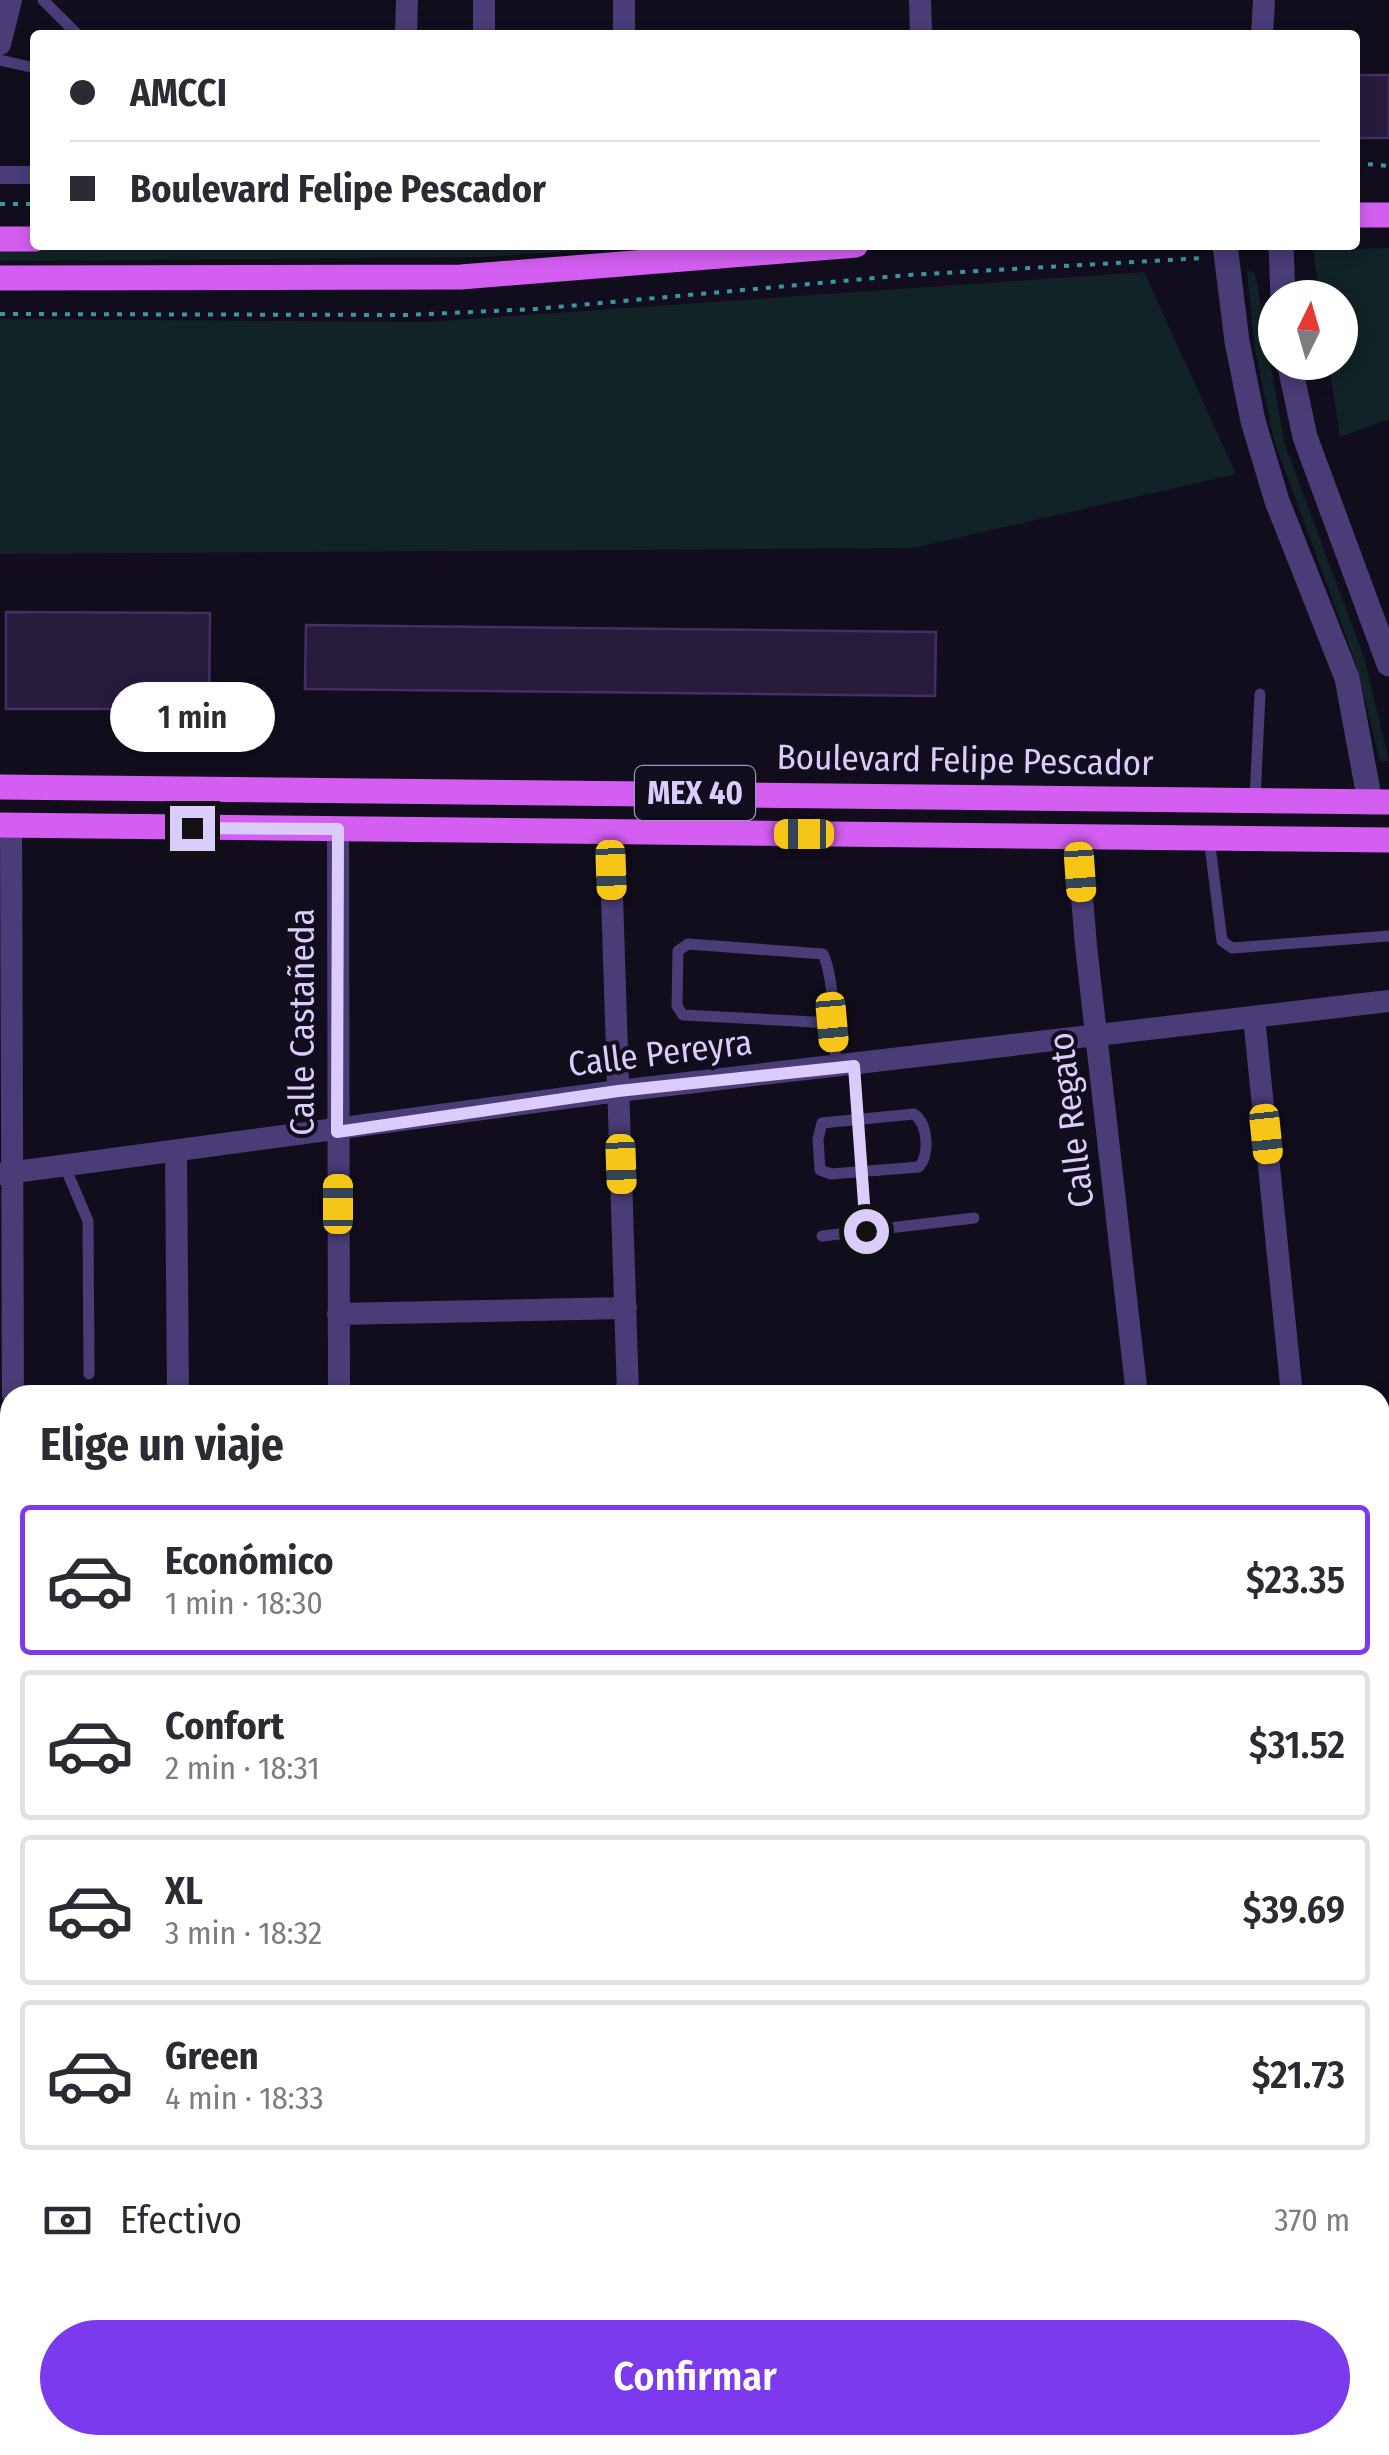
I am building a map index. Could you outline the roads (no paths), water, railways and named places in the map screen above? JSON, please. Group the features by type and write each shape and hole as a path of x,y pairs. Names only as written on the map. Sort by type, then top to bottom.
{"main road":[{"path":"1360,215 1389,215"},
{"path":"0,239 30,238"},
{"path":"0,278 462,278 796,250"},
{"name":"Boulevard Felipe Pescador","path":"0,788 1380,802"},
{"path":"6,826 16,805 35,788"},
{"name":"MEX 40","path":"6,826 1389,840"}],"street":[{"path":"1,45 12,0"},
{"path":"406,30 407,0"},
{"path":"484,0 484,30"},
{"path":"624,0 624,30"},
{"path":"920,0 920,30"},
{"path":"1262,30 1264,0"},
{"path":"0,175 30,174"},
{"path":"1281,250 1282,280"},
{"path":"1226,252 1252,422 1277,500 1347,678 1380,802"},
{"path":"1293,380 1305,438 1389,664"},
{"path":"6,826 7,1174 13,1385"},
{"name":"Calle Castañeda","path":"338,829 339,1385"},
{"path":"610,833 628,1385"},
{"name":"Calle Regato","path":"1077,836 1137,1385"},
{"name":"Calle Pereyra","path":"7,1174 618,1091 1389,1001"},
{"path":"1254,1017 1291,1385"},
{"path":"176,1154 178,1385"},
{"path":"338,1314 626,1308"},
{"path":"910,2455 963,2455"}],"lane":[{"path":"43,0 73,30"},
{"path":"1,45 30,65"},
{"path":"1256,799 1260,694"},
{"path":"1209,838 1222,941 1232,948 1389,936"},
{"path":"832,1022 683,1015 677,1006 678,951 688,944 820,952 826,960 832,1022 858,1118 866,1231"},
{"path":"914,1114 923,1122 926,1154 919,1167 862,1172 825,1174 818,1166 819,1126 858,1118 914,1114"},
{"path":"66,1167 88,1221 89,1374"},
{"path":"822,1236 974,1218"}]}
